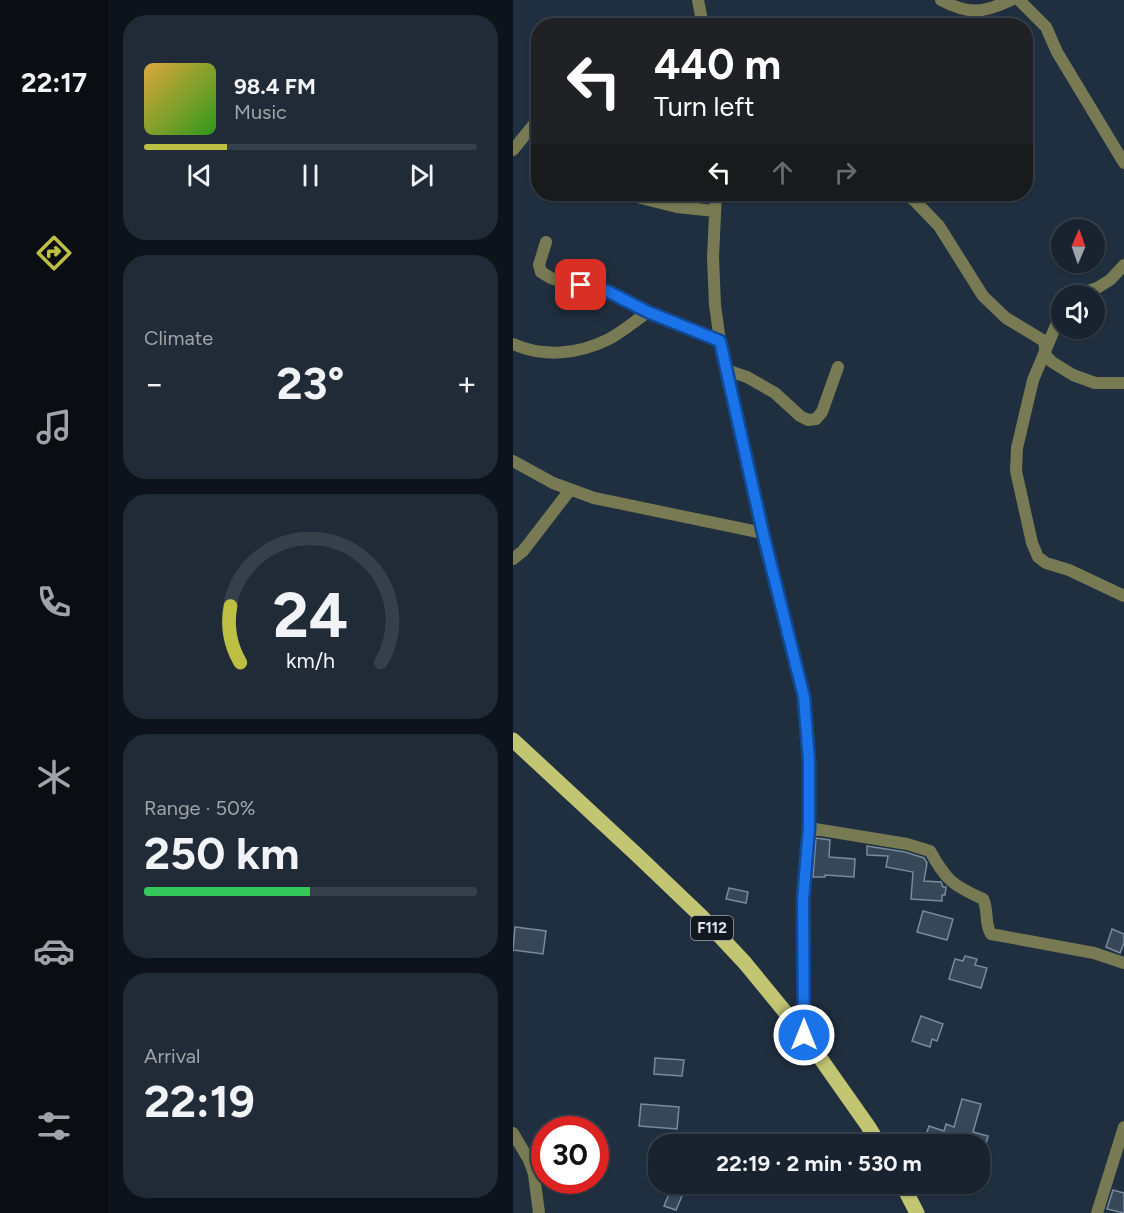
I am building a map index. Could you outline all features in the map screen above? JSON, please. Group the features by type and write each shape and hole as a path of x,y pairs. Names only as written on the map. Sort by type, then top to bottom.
{"main road":[{"name":"F112","path":"513,740 701,916 745,963 804,1035 873,1134"},
{"path":"907,1194 917,1213"}],"street":[{"path":"698,0 701,18"},
{"path":"941,0 956,8 971,10 989,10 1011,0"},
{"path":"1019,0 1046,27 1057,52 1124,163"},
{"path":"513,150 531,127"},
{"path":"653,201 677,207 715,211"},
{"path":"716,201 714,266 720,341 763,533 804,697 809,761 809,828 803,900 804,1035"},
{"path":"915,201 939,226 983,296 1006,318 1044,341 1046,356 1052,362 1073,375 1095,383 1124,383"},
{"path":"546,242 539,265 541,272 551,278 607,291 648,312 720,341"},
{"path":"1102,285 1124,265"},
{"path":"513,344 527,350 574,352 610,339 648,312"},
{"path":"1051,336 1033,380 1017,448 1016,471 1032,543 1038,557 1046,563 1069,570 1124,596"},
{"path":"726,370 747,377 775,393 800,416 808,420 816,419 822,412 838,366"},
{"path":"513,461 570,490 594,498 763,533"},
{"path":"513,560 523,551 570,490"},
{"path":"809,828 907,844 930,851 942,872 954,885 983,899 987,911 986,926 991,934 1094,953 1124,963"},
{"path":"1097,1213 1124,1127"},
{"path":"513,1133 529,1160 534,1174 539,1213"}],"building":[{"path":"816,838 830,840 829,857 855,859 854,877 825,875 825,877 813,877"},
{"path":"867,846 905,852 924,858 927,863 924,881 941,882 943,887 946,887 942,901 911,899 913,872 886,867 888,856 867,855"},
{"path":"729,888 748,892 746,903 726,899"},
{"path":"923,911 953,919 947,940 917,932"},
{"path":"515,927 546,931 543,954 513,950"},
{"path":"1112,929 1124,934 1124,943 1120,953 1106,947"},
{"path":"965,956 977,959 975,965 987,968 981,988 949,979 955,959 963,961"},
{"path":"921,1016 943,1024 937,1041 932,1039 930,1047 912,1041"},
{"path":"655,1058 684,1060 682,1076 654,1074"},
{"path":"962,1099 981,1104 973,1132 980,1134 926,1134 929,1126 944,1131 946,1124 954,1127"},
{"path":"641,1104 679,1107 677,1129 639,1126"},
{"path":"1113,1190 1124,1193 1124,1213 1107,1209"},
{"path":"669,1194 683,1194 676,1210 664,1206"}],"route":[{"path":"581,285 607,291 648,312 720,341 763,533 804,697 809,761 809,828 803,900 804,1035"}]}
